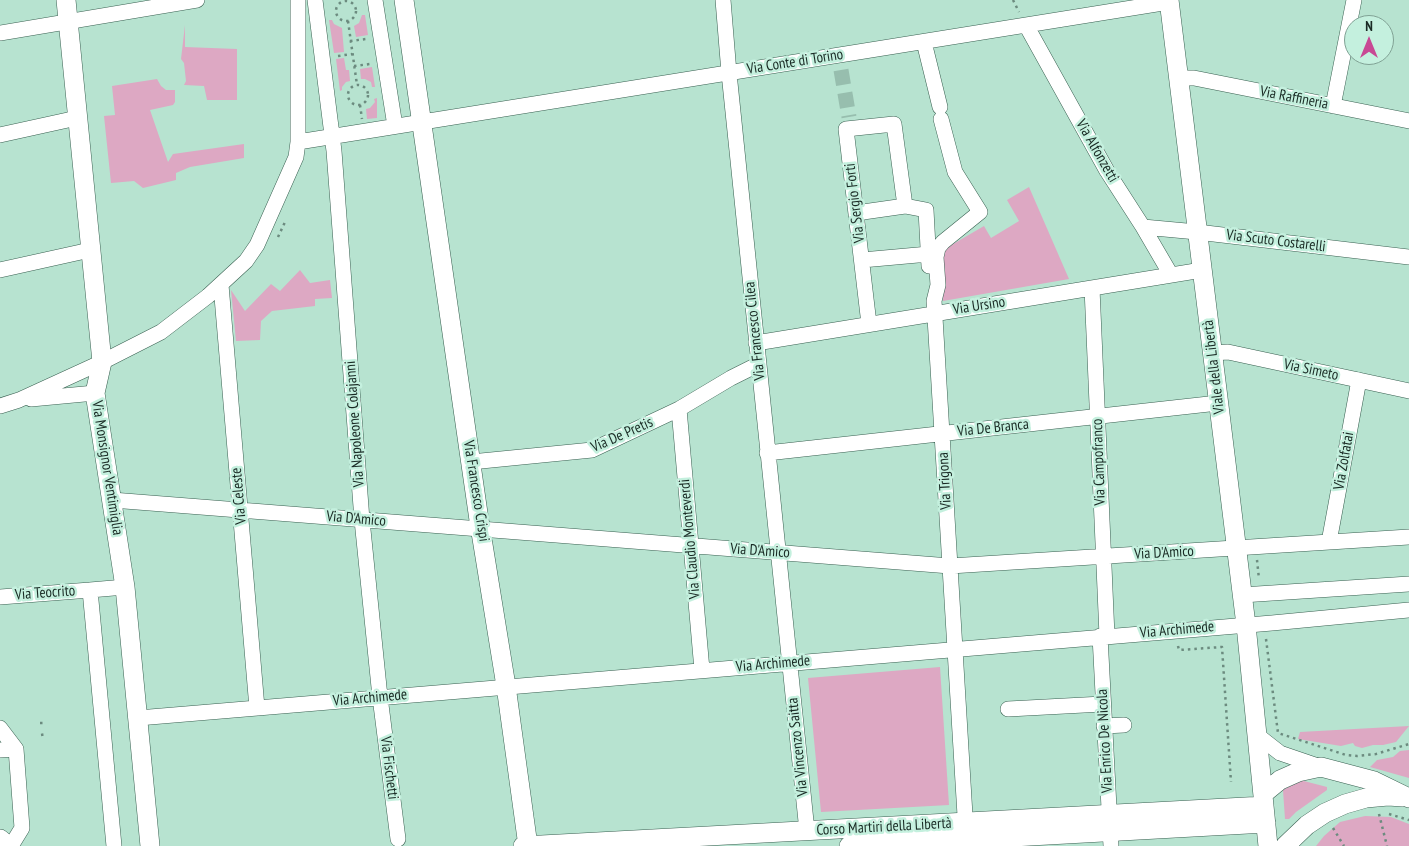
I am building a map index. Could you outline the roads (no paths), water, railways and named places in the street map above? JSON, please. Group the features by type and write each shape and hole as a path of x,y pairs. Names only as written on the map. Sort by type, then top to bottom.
{"main road":[{"name":"Via Monsignor Ventimiglia","path":"66,0 102,362 95,393 124,587 150,846"},
{"name":"Via Francesco Crispi","path":"404,0 528,846"},
{"name":"Viale della Libertà","path":"1169,1 1246,625 1268,846"},
{"path":"1264,808 1280,780 1298,772 1321,767 1374,781 1409,798"},
{"path":"1285,846 1307,825 1325,812 1345,804 1373,797 1409,798"},
{"name":"Corso Martiri della Libertà","path":"524,846 807,831 1110,831 1245,816 1264,808"},
{"name":"Corso Martiri della Libertà","path":"848,846 965,831"},
{"path":"0,839 10,846"}],"street":[{"path":"0,33 197,0"},
{"path":"0,406 19,400 102,362 161,332 221,285 246,260 257,245 297,150 298,0"},
{"name":"Via Napoleone Colajanni","path":"315,0 327,59 362,520 380,697"},
{"path":"375,0 395,126"},
{"name":"Via Francesco Cilea","path":"723,0 788,663"},
{"path":"1333,106 1354,0"},
{"name":"Via Conte di Torino","path":"297,150 333,144 395,126 423,129 729,73 839,63 924,42 1169,1"},
{"name":"Via Alfonzetti","path":"1026,25 1108,170 1171,275"},
{"path":"924,42 955,172 980,212 938,248 936,257 938,286 934,307"},
{"path":"298,62 327,59"},
{"name":"Via Raffineria","path":"1178,78 1194,78 1409,121"},
{"path":"0,135 78,118"},
{"name":"Via Sergio Forti","path":"869,324 846,129 850,123 894,124 905,206"},
{"path":"856,213 905,206 926,210 928,254 934,307"},
{"name":"Via Scuto Costarelli","path":"1143,227 1409,257"},
{"path":"0,270 90,250"},
{"path":"862,260 928,254"},
{"name":"Via Ursino","path":"756,343 869,324 934,307 1092,288 1202,270"},
{"name":"Via Celeste","path":"221,285 257,708"},
{"name":"Via Campofranco","path":"1092,288 1103,556 1103,636"},
{"name":"Via Trigona","path":"934,307 965,831"},
{"name":"Via Simeto","path":"1212,352 1228,352 1409,390"},
{"name":"Via De Pretis","path":"471,462 592,450 679,409 758,364"},
{"name":"Via Zolfatai","path":"1328,542 1358,380"},
{"path":"19,400 95,393"},
{"name":"Via De Branca","path":"768,452 1218,403"},
{"name":"Via Claudio Monteverdi","path":"679,409 702,670"},
{"name":"Via D'Amico","path":"112,500 950,566 1409,537"},
{"path":"1242,595 1409,584"},
{"name":"Via Teocrito","path":"0,597 124,587"},
{"path":"90,590 114,846"},
{"name":"Via Archimede","path":"138,718 1409,610"},
{"name":"Via Enrico De Nicola","path":"1103,636 1103,704 1110,831"},
{"name":"Via Vincenzo Saitta","path":"788,663 807,831"},
{"name":"Via Fischetti","path":"380,697 398,839"},
{"path":"1008,709 1103,704"},
{"path":"1104,726 1124,725"},
{"path":"0,728 16,749 22,828 10,846"},
{"path":"1257,734 1280,753 1321,767"},
{"path":"0,750 16,749"}],"tunnel":[{"path":"841,70 849,117"}]}
